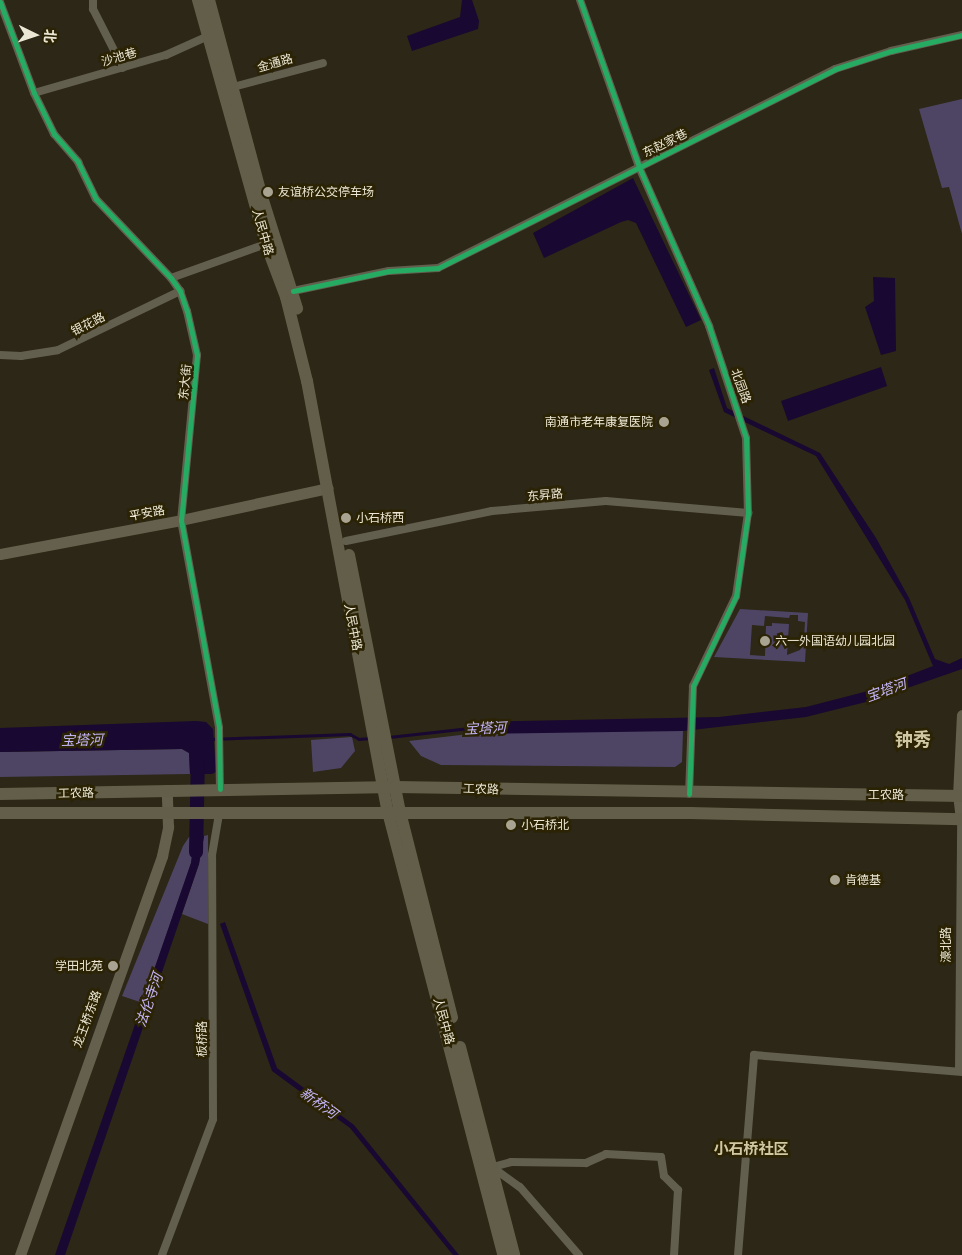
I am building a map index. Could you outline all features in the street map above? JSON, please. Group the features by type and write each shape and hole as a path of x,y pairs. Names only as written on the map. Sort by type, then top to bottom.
{"main road":[{"name":"人民中路","path":"198,0 266,244 288,307 328,488 394,812 487,1168 514,1255"},
{"name":"人民中路","path":"209,0 262,194 293,291 315,379 346,541 377,727"},
{"name":"工农路","path":"0,794 190,789 389,788 689,794 960,796"},
{"name":"工农路","path":"0,813 394,812 962,817"},
{"name":"人民中路","path":"487,1168 503,1255"}],"street":[{"path":"93,0 93,9 123,68"},
{"name":"北园路","path":"580,0 639,168 709,326 740,412 748,451 748,513 736,596 695,680 688,735 689,794"},
{"name":"东大街","path":"0,2 34,93 54,134 78,162 96,199 171,278 180,291 198,355 181,520 219,728 217,789"},
{"name":"东赵家巷","path":"293,291 390,271 438,268 835,69 891,51 962,35"},
{"name":"沙池巷","path":"34,93 166,55 208,36"},
{"name":"金通路","path":"233,87 323,63"},
{"path":"171,278 266,244"},
{"name":"银花路","path":"0,355 21,356 58,350 180,291"},
{"name":"平安路","path":"0,554 181,520 328,488"},
{"name":"东昇路","path":"346,541 492,511 606,501 748,513"},
{"name":"濠北路","path":"961,1071 962,817 960,796 962,715"},
{"name":"龙王桥东路","path":"20,1255 162,856 168,813 167,790"},
{"name":"板桥路","path":"162,1255 213,1119 212,855 214,813"},
{"path":"738,1255 754,1055 961,1071"},
{"path":"487,1168 511,1162 586,1163 606,1154 660,1157 664,1176 678,1190 674,1255"},
{"path":"487,1168 520,1187 579,1255"}],"shaded area":[{"path":"962,99 962,234 949,187 942,188 919,109"},
{"name":"六一外国语幼儿园北园","path":"740,609 808,613 805,662 714,657","holes":["790,615 798,615 798,621 805,622 804,638 796,638 796,642 803,642 800,650 787,655 789,624 772,623 772,626 766,626 765,656 750,655 752,625 764,626 765,616 789,618"]},
{"path":"555,731 683,731 682,762 675,767 441,765 421,756 409,741 469,734"},
{"path":"352,737 355,751 341,768 313,772 311,740"},
{"path":"182,749 189,753 190,774 0,777 0,752"},
{"path":"195,835 191,863 143,1003 122,996 183,846 189,837"},
{"path":"208,835 208,924 182,914 199,864 204,836"}],"water":[{"path":"462,0 472,0 479,21 478,29 412,51 407,36 460,17"},
{"path":"633,178 701,320 686,327 636,223 628,220 621,222 544,258 533,233"},
{"path":"873,277 895,278 896,351 881,355 865,307 874,301"},
{"path":"881,367 887,386 788,421 781,401"},
{"path":"714,368 727,408 820,453 876,538 909,598 935,659 949,664 962,658 962,669 870,701 806,717 683,731 469,734 469,722 719,717 806,707 868,691 933,666 905,600 816,456 724,412 709,370"},
{"path":"206,722 213,729 216,772 212,774 190,774 189,753 182,749 0,752 0,728"},
{"path":"195,835 204,836 199,864 65,1255 55,1255 191,863"},
{"name":"新桥河","path":"225,922 277,1068 354,1125 459,1255 453,1255 350,1128 272,1071 220,924"}],"waterway":[{"name":"宝塔河","path":"389,737 470,728"},
{"name":"宝塔河","path":"211,739 350,734 359,739 371,738"},
{"name":"法伦寺河","path":"196,852 198,757"}],"cycle path":[{"path":"580,0 639,167 709,326 746,438 748,513 736,596 693,686 689,794"},
{"path":"0,2 34,93 54,134 78,162 96,199 171,278 180,291 187,311 197,355 181,520 219,728 220,789"},
{"path":"293,291 389,271 438,268 835,69 891,51 962,35"}],"place":[{"name":"友谊桥公交停车场","path":"268,192"},
{"name":"南通市老年康复医院","path":"664,422"},
{"name":"小石桥西","path":"346,518"},
{"name":"六一外国语幼儿园北园","path":"765,641"},
{"name":"小石桥北","path":"511,825"},
{"name":"肯德基","path":"835,880"},
{"name":"学田北苑","path":"113,966"}],"district":[{"name":"钟秀","path":"913,739"},
{"name":"小石桥社区","path":"751,1149"}]}
